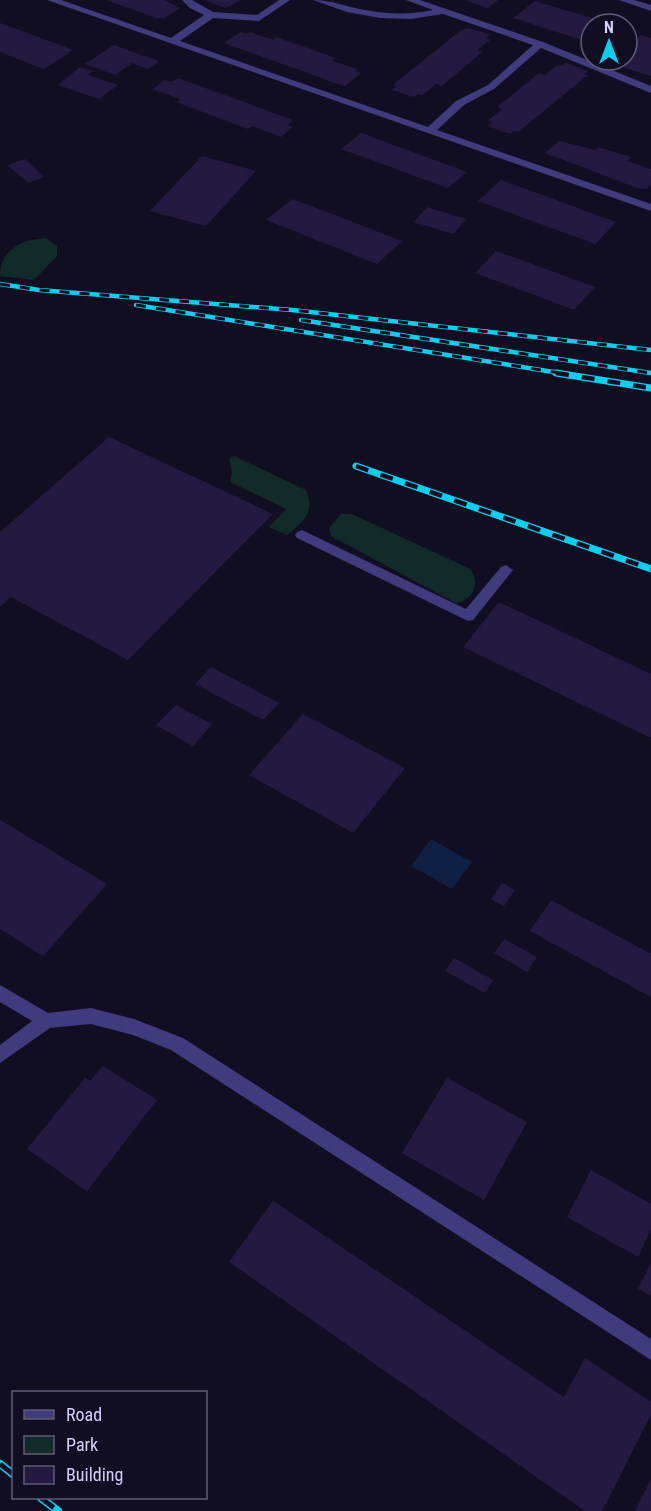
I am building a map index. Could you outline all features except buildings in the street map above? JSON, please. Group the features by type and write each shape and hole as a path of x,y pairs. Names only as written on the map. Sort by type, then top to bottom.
{"street":[{"path":"52,0 651,208"},
{"path":"187,0 193,6 212,15 259,18 285,0"},
{"path":"318,0 362,14 381,17 403,17 446,11"},
{"path":"411,0 540,44 651,90"},
{"path":"624,0 651,8"},
{"path":"172,42 212,15"},
{"path":"430,131 460,103 490,87 540,44"},
{"path":"302,535 468,616 506,570"},
{"path":"0,993 45,1021"},
{"path":"0,1055 45,1021 91,1016 134,1027 177,1044 651,1350"}],"green space":[{"path":"46,238 57,246 57,256 34,280 0,276 4,259 14,247 21,243"},
{"path":"234,456 306,490 310,504 309,510 303,521 287,535 269,527 286,509 230,482 232,472 229,459"},
{"path":"341,514 352,514 470,569 475,580 471,595 456,603 331,536 329,528"}],"water":[{"path":"431,839 472,862 452,889 411,866"}],"railway":[{"path":"0,284 39,290 292,310 651,350"},
{"path":"136,305 566,374"},
{"path":"301,320 651,373"},
{"path":"556,373 651,388"},
{"path":"356,466 651,569"},
{"path":"0,1464 12,1473"},
{"path":"42,1499 58,1511"}]}
